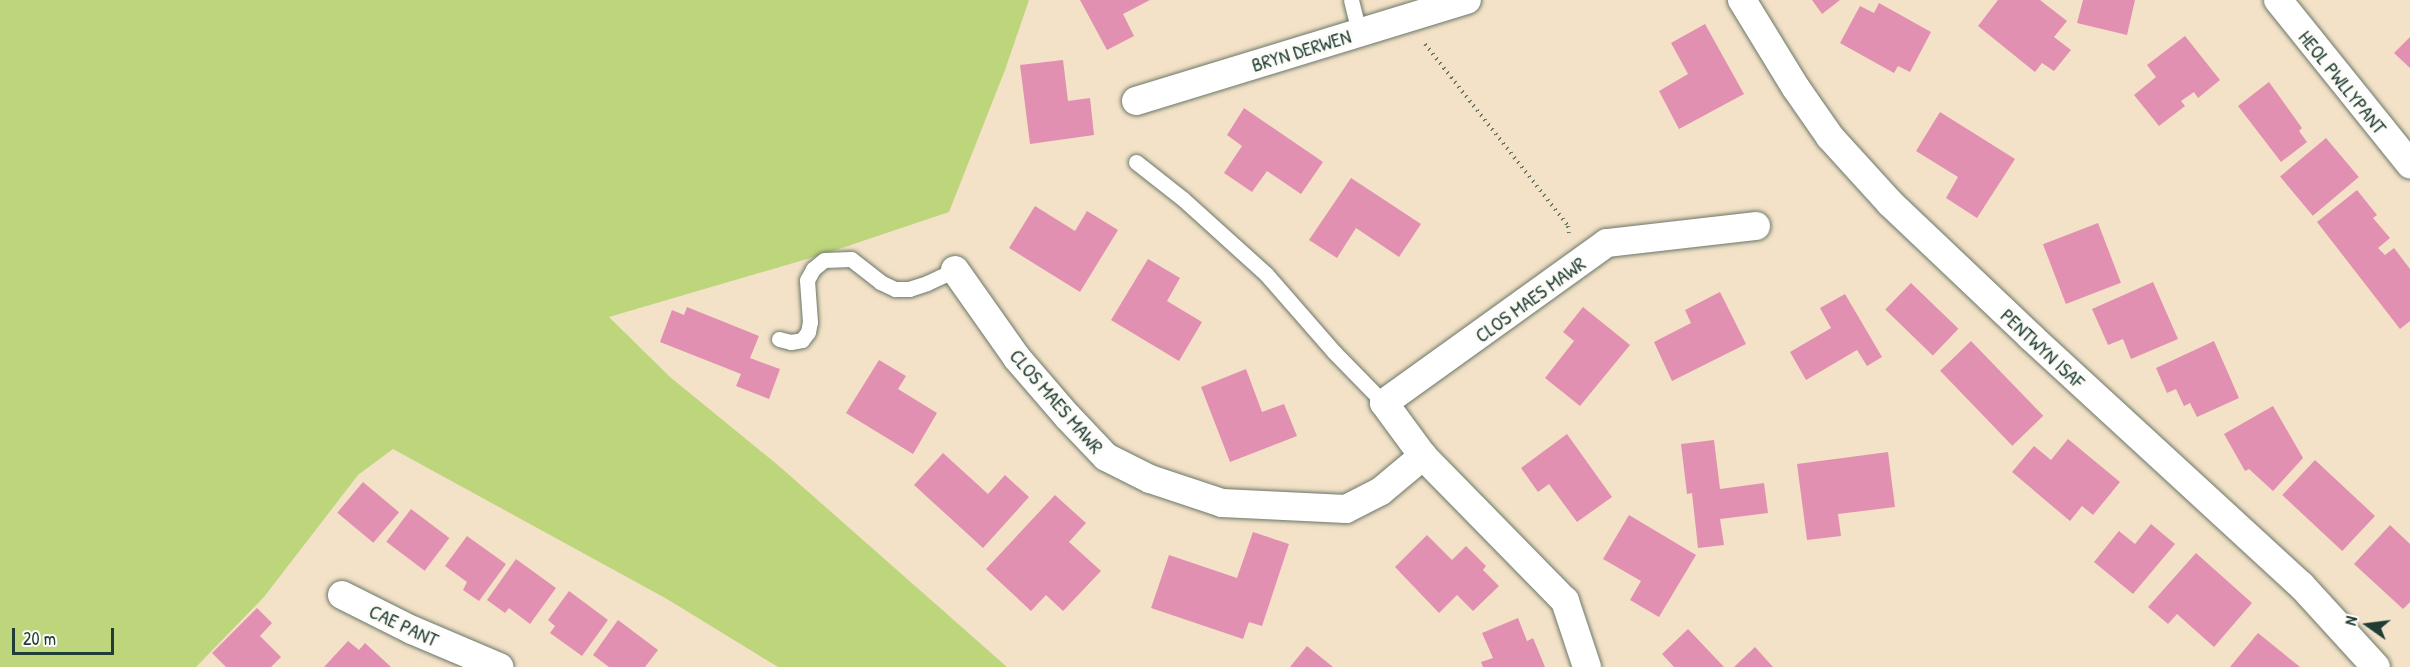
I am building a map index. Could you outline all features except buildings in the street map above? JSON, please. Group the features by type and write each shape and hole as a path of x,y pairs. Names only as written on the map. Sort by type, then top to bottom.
{"street":[{"name":"BRYN DERWEN","path":"1136,101 1467,0"},
{"name":"PENTWYN ISAF","path":"1743,0 1796,88 1830,138 1890,203 2031,337 2301,585 2376,667"},
{"name":"HEOL PWLLYPANT","path":"2278,0 2410,164"},
{"name":"CLOS MAES MAWR","path":"1384,403 1607,243 1756,226"},
{"name":"CLOS MAES MAWR","path":"955,270 1017,358 1068,417 1106,457 1150,479 1222,503 1346,509 1382,491 1423,456"},
{"path":"1384,403 1423,456 1565,601 1587,667"},
{"name":"CAE PANT","path":"342,595 412,630 499,667"}],"lane":[{"path":"1351,0 1359,33"},
{"path":"1136,162 1183,199 1266,274 1334,352 1384,403"},
{"path":"779,339 791,342 802,340 808,332 810,322 807,280 824,260 851,259 880,282 895,289 927,283 955,270"}],"path":[{"path":"1406,19 1568,226"}],"green space":[{"path":"0,0 1029,0 1005,70 949,212 824,254 609,317 670,377 779,466 1007,667 778,667 667,599 393,449 358,475 264,597 196,667 0,667"}]}
